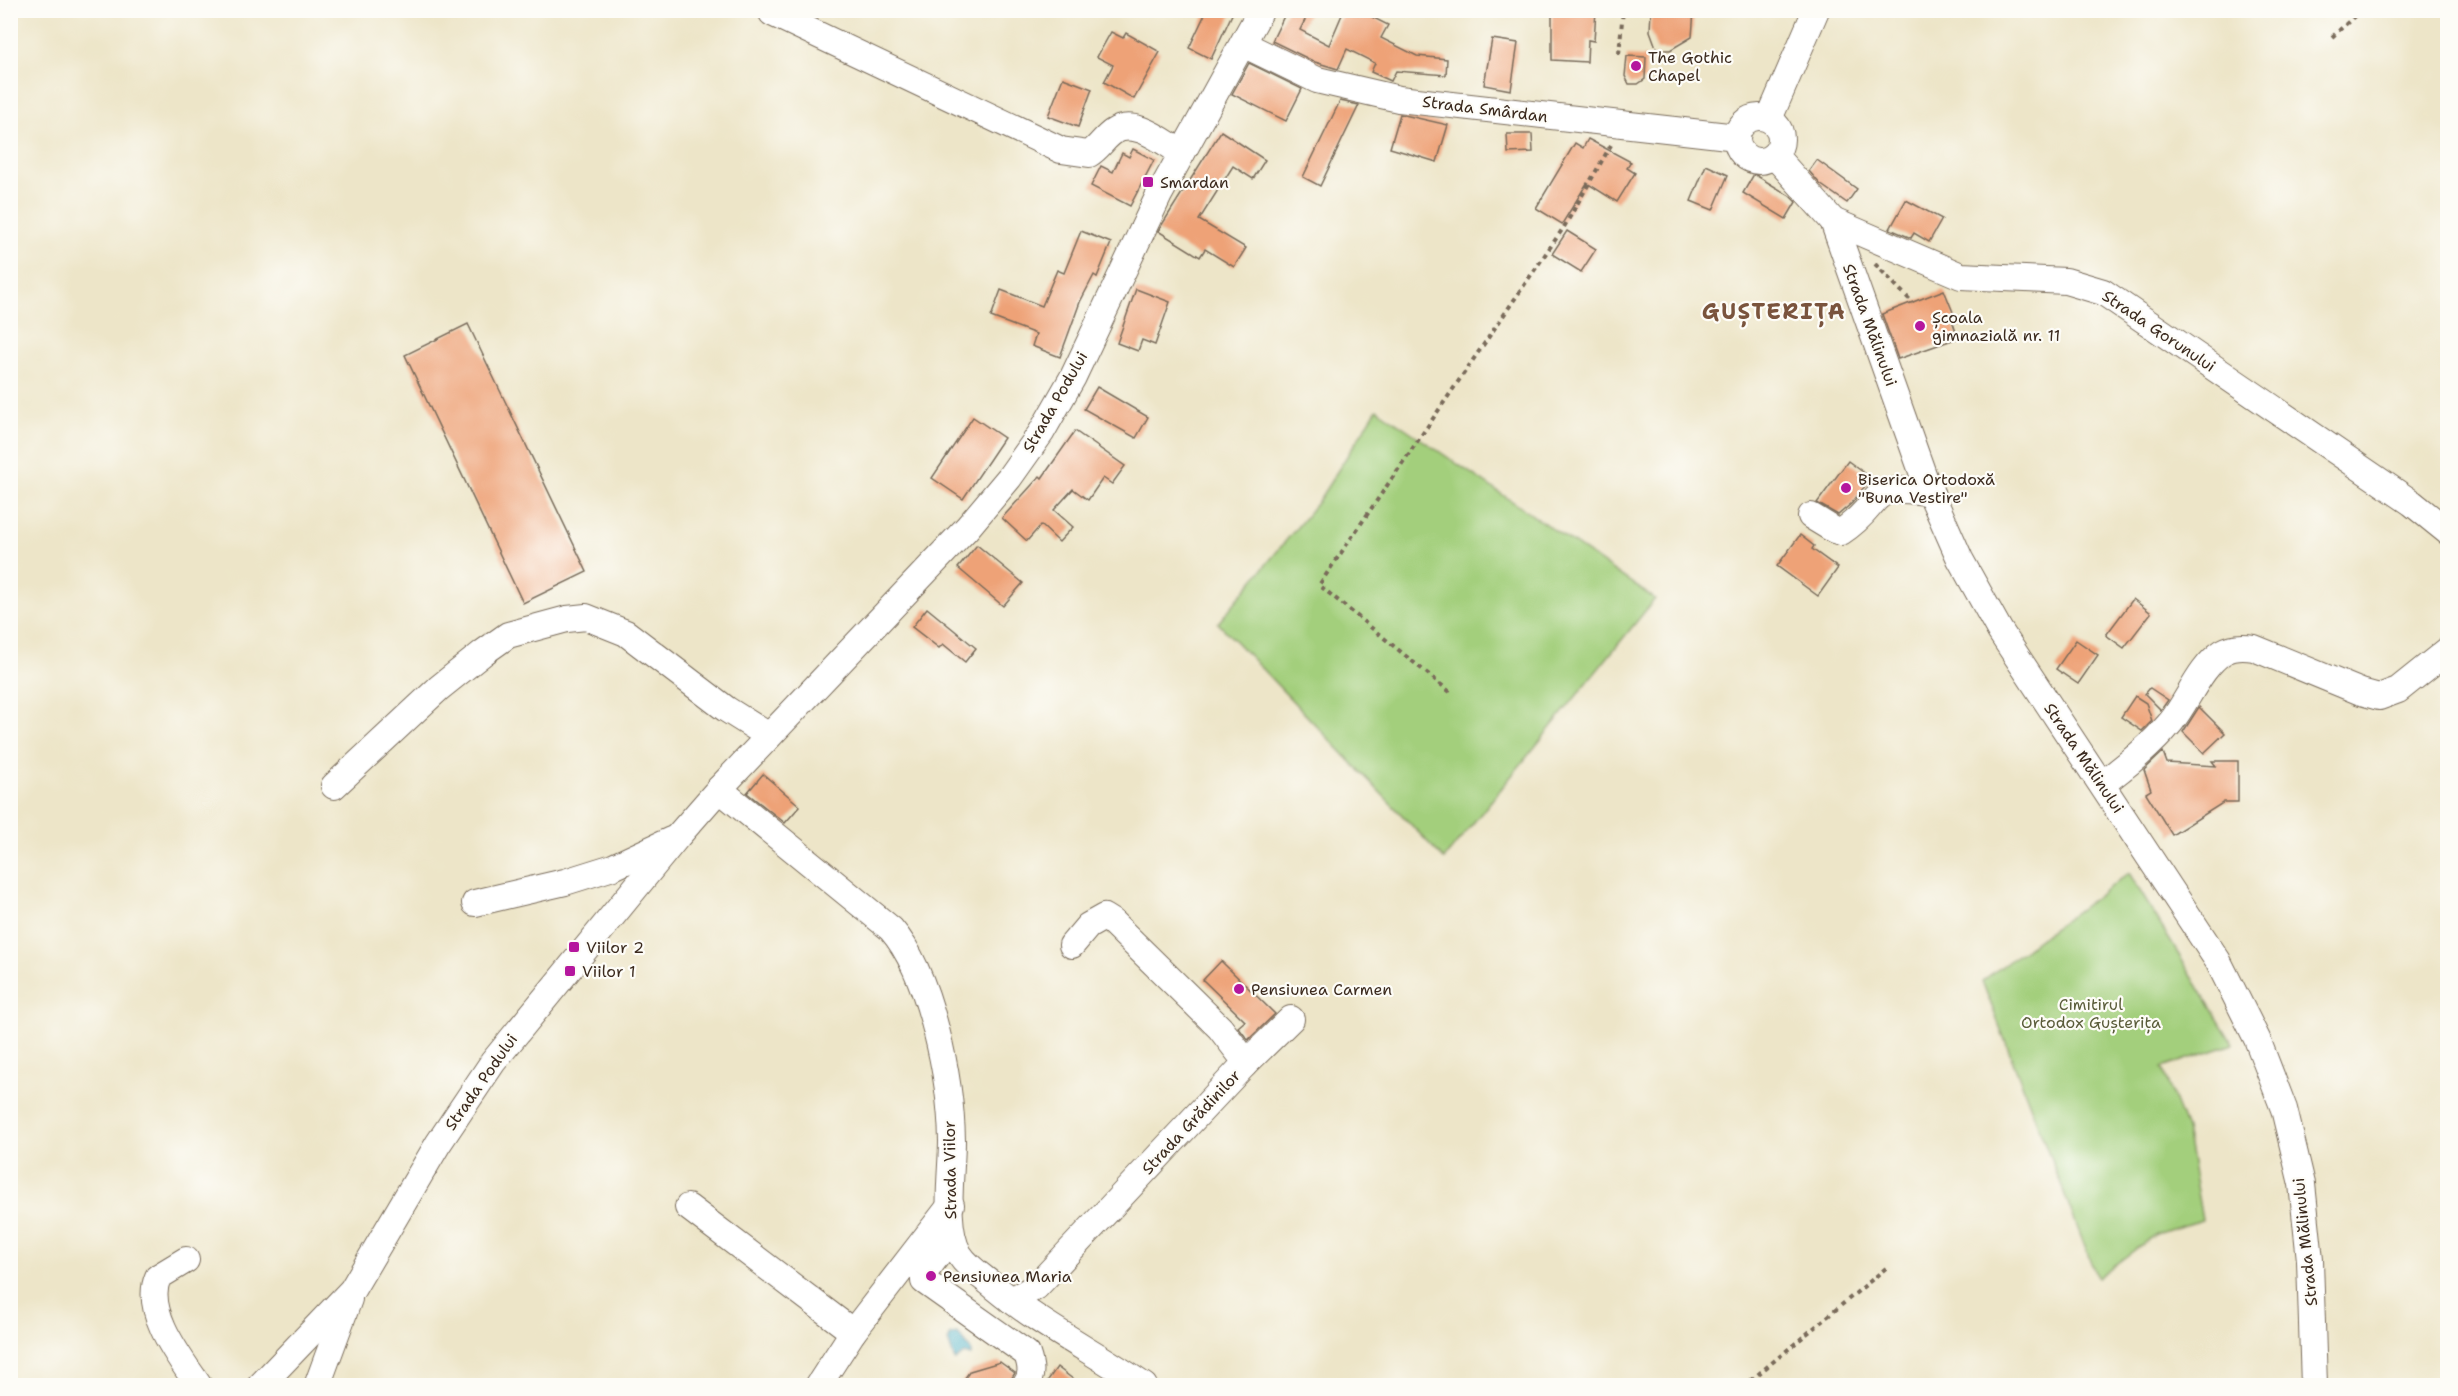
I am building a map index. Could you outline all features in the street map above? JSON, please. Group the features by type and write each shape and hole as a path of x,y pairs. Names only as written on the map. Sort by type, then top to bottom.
{"street":[{"name":"Strada Podului","path":"260,1386 352,1290 438,1144 493,1062 677,837 718,789 967,528 1009,478 1041,433 1072,377 1182,153 1261,10"},
{"path":"1769,119 1816,10"},
{"path":"772,13 1061,150 1089,154 1101,146 1118,128 1130,127 1142,130 1182,153"},
{"name":"Strada Smârdan","path":"1243,44 1317,80 1398,99 1737,137"},
{"path":"1755,117 1769,119 1779,129 1781,136 1779,150 1774,156 1760,161 1746,157 1737,145 1737,137 1742,124 1755,117"},
{"name":"Strada Mălinului","path":"1774,156 1833,220 1930,493 1960,559 2000,631 2218,961 2257,1040 2284,1109 2303,1195 2310,1260 2314,1386"},
{"name":"Strada Gorunului","path":"1833,220 1961,276 2066,281 2103,292 2412,503 2448,532"},
{"path":"1811,516 1834,531 1841,532 1878,495 1888,490 1898,488 1930,493"},
{"path":"334,786 439,688 508,635 532,626 586,616 626,633 726,709 769,736"},
{"path":"2102,783 2152,743 2172,721 2213,660 2233,648 2254,648 2361,692 2379,697 2398,690 2448,650"},
{"name":"Strada Viilor","path":"718,789 891,929 905,945 917,969 934,1023 945,1080 952,1137 952,1236 958,1252 968,1266 1058,1334 1144,1386"},
{"path":"475,903 565,882 613,867 677,837"},
{"name":"Strada Grădinilor","path":"1011,1300 1036,1287 1244,1065 1243,1058 1220,1028 1112,922 1104,917 1095,921 1072,945"},
{"path":"1244,1065 1291,1019"},
{"path":"818,1386 853,1332 951,1205"},
{"path":"688,1207 853,1332"},
{"path":"952,1236 924,1273 924,1281 1027,1354 1032,1367 1029,1380 1024,1386"},
{"path":"186,1260 158,1277 153,1301 171,1343 200,1386"},
{"path":"317,1386 352,1290"}],"path":[{"path":"1619,54 1623,10"},
{"path":"2332,37 2361,10"},
{"path":"1450,693 1319,585 1564,227 1608,151"},
{"path":"1744,1386 1886,1268"}],"green space":[{"path":"1377,409 1655,599 1444,859 1218,623 1317,503"},
{"name":"Cimitirul Ortodox Gușterița","path":"2129,873 2233,1044 2162,1068 2186,1129 2202,1220 2156,1234 2097,1278 1982,981"}],"water":[{"path":"958,1334 971,1350 971,1356 964,1354 955,1361 948,1341 951,1335"}],"building":[{"path":"1207,10 1234,10 1211,59 1189,48"},
{"path":"1287,10 1310,10 1300,30 1329,45 1344,10 1358,10 1388,25 1381,38 1417,56 1447,59 1446,75 1396,71 1391,81 1371,72 1375,63 1347,49 1338,69 1315,62 1272,41"},
{"path":"1552,10 1596,10 1594,41 1588,40 1587,62 1552,60"},
{"path":"1651,10 1694,10 1692,37 1670,50 1657,50 1650,31"},
{"path":"1111,32 1123,38 1126,33 1160,52 1134,99 1104,82 1113,65 1097,57"},
{"path":"1492,39 1518,43 1511,90 1484,85"},
{"name":"The Gothic Chapel","path":"1627,56 1646,57 1645,79 1638,84 1629,84 1625,76"},
{"path":"1249,63 1302,89 1286,121 1232,94"},
{"path":"1063,78 1092,89 1078,127 1048,116"},
{"path":"1340,101 1359,105 1320,186 1303,177"},
{"path":"1400,114 1448,125 1437,162 1390,148"},
{"path":"1221,131 1265,160 1253,179 1233,166 1199,220 1246,248 1234,267 1205,249 1200,257 1158,231"},
{"path":"1507,134 1532,134 1533,152 1508,153"},
{"path":"1588,139 1631,162 1627,168 1635,173 1617,202 1587,183 1562,224 1536,208 1575,143 1583,148"},
{"path":"1133,149 1154,160 1130,206 1091,186 1101,166 1113,172 1122,153 1129,157"},
{"path":"1817,160 1857,189 1847,203 1820,184 1809,171"},
{"path":"1706,165 1728,175 1713,210 1691,201"},
{"path":"1754,174 1796,202 1786,219 1743,193"},
{"path":"1906,200 1942,219 1929,242 1914,233 1911,238 1890,229"},
{"path":"1081,231 1111,243 1097,277 1094,275 1080,302 1060,357 1032,346 1036,334 991,317 1001,290 1042,306 1057,270 1064,273"},
{"path":"1567,231 1596,249 1581,272 1552,254"},
{"path":"1136,289 1170,302 1155,345 1142,340 1138,351 1117,343"},
{"name":"Școala gimnazială nr. 11","path":"1944,290 1957,322 1953,323 1958,338 1898,359 1882,314"},
{"path":"468,324 587,572 523,603 405,355"},
{"path":"1097,387 1148,417 1136,438 1084,409"},
{"path":"973,417 1004,438 963,499 932,478"},
{"path":"1075,431 1125,466 1112,484 1103,478 1088,500 1073,489 1054,510 1073,527 1059,542 1041,525 1027,541 1002,518 1040,476 1042,478"},
{"name":"Biserica Ortodoxă \"Buna Vestire\"","path":"1848,461 1871,478 1852,503 1838,515 1817,503"},
{"path":"1800,535 1814,546 1812,549 1838,568 1818,596 1777,566"},
{"path":"977,545 1023,583 1003,606 958,568"},
{"path":"2133,599 2151,613 2124,648 2106,635"},
{"path":"927,608 976,648 965,662 943,644 939,648 912,627"},
{"path":"2076,640 2098,655 2078,684 2056,669"},
{"path":"2150,688 2168,700 2161,710 2145,694"},
{"path":"2135,696 2146,703 2152,721 2142,731 2121,717"},
{"path":"2199,707 2225,733 2204,753 2183,732"},
{"path":"2163,752 2167,763 2216,766 2212,761 2238,761 2238,802 2224,802 2172,835 2146,793 2151,790 2144,770"},
{"path":"763,774 800,806 785,823 747,793"},
{"path":"1221,961 1275,1014 1248,1040 1238,1027 1245,1021 1203,980"},
{"path":"1000,1362 1015,1373 1007,1386 959,1386 970,1371"},
{"path":"1057,1367 1082,1386 1044,1386"}],"place":[{"name":"The Gothic Chapel","path":"1636,66"},
{"name":"Smardan","path":"1148,182"},
{"name":"Școala gimnazială nr. 11","path":"1920,326"},
{"name":"Biserica Ortodoxă \"Buna Vestire\"","path":"1846,488"},
{"name":"Viilor 2","path":"574,947"},
{"name":"Viilor 1","path":"570,971"},
{"name":"Pensiunea Carmen","path":"1239,989"},
{"name":"Pensiunea Maria","path":"931,1276"}],"district":[{"name":"GUȘTERIȚA","path":"1774,311"}]}
